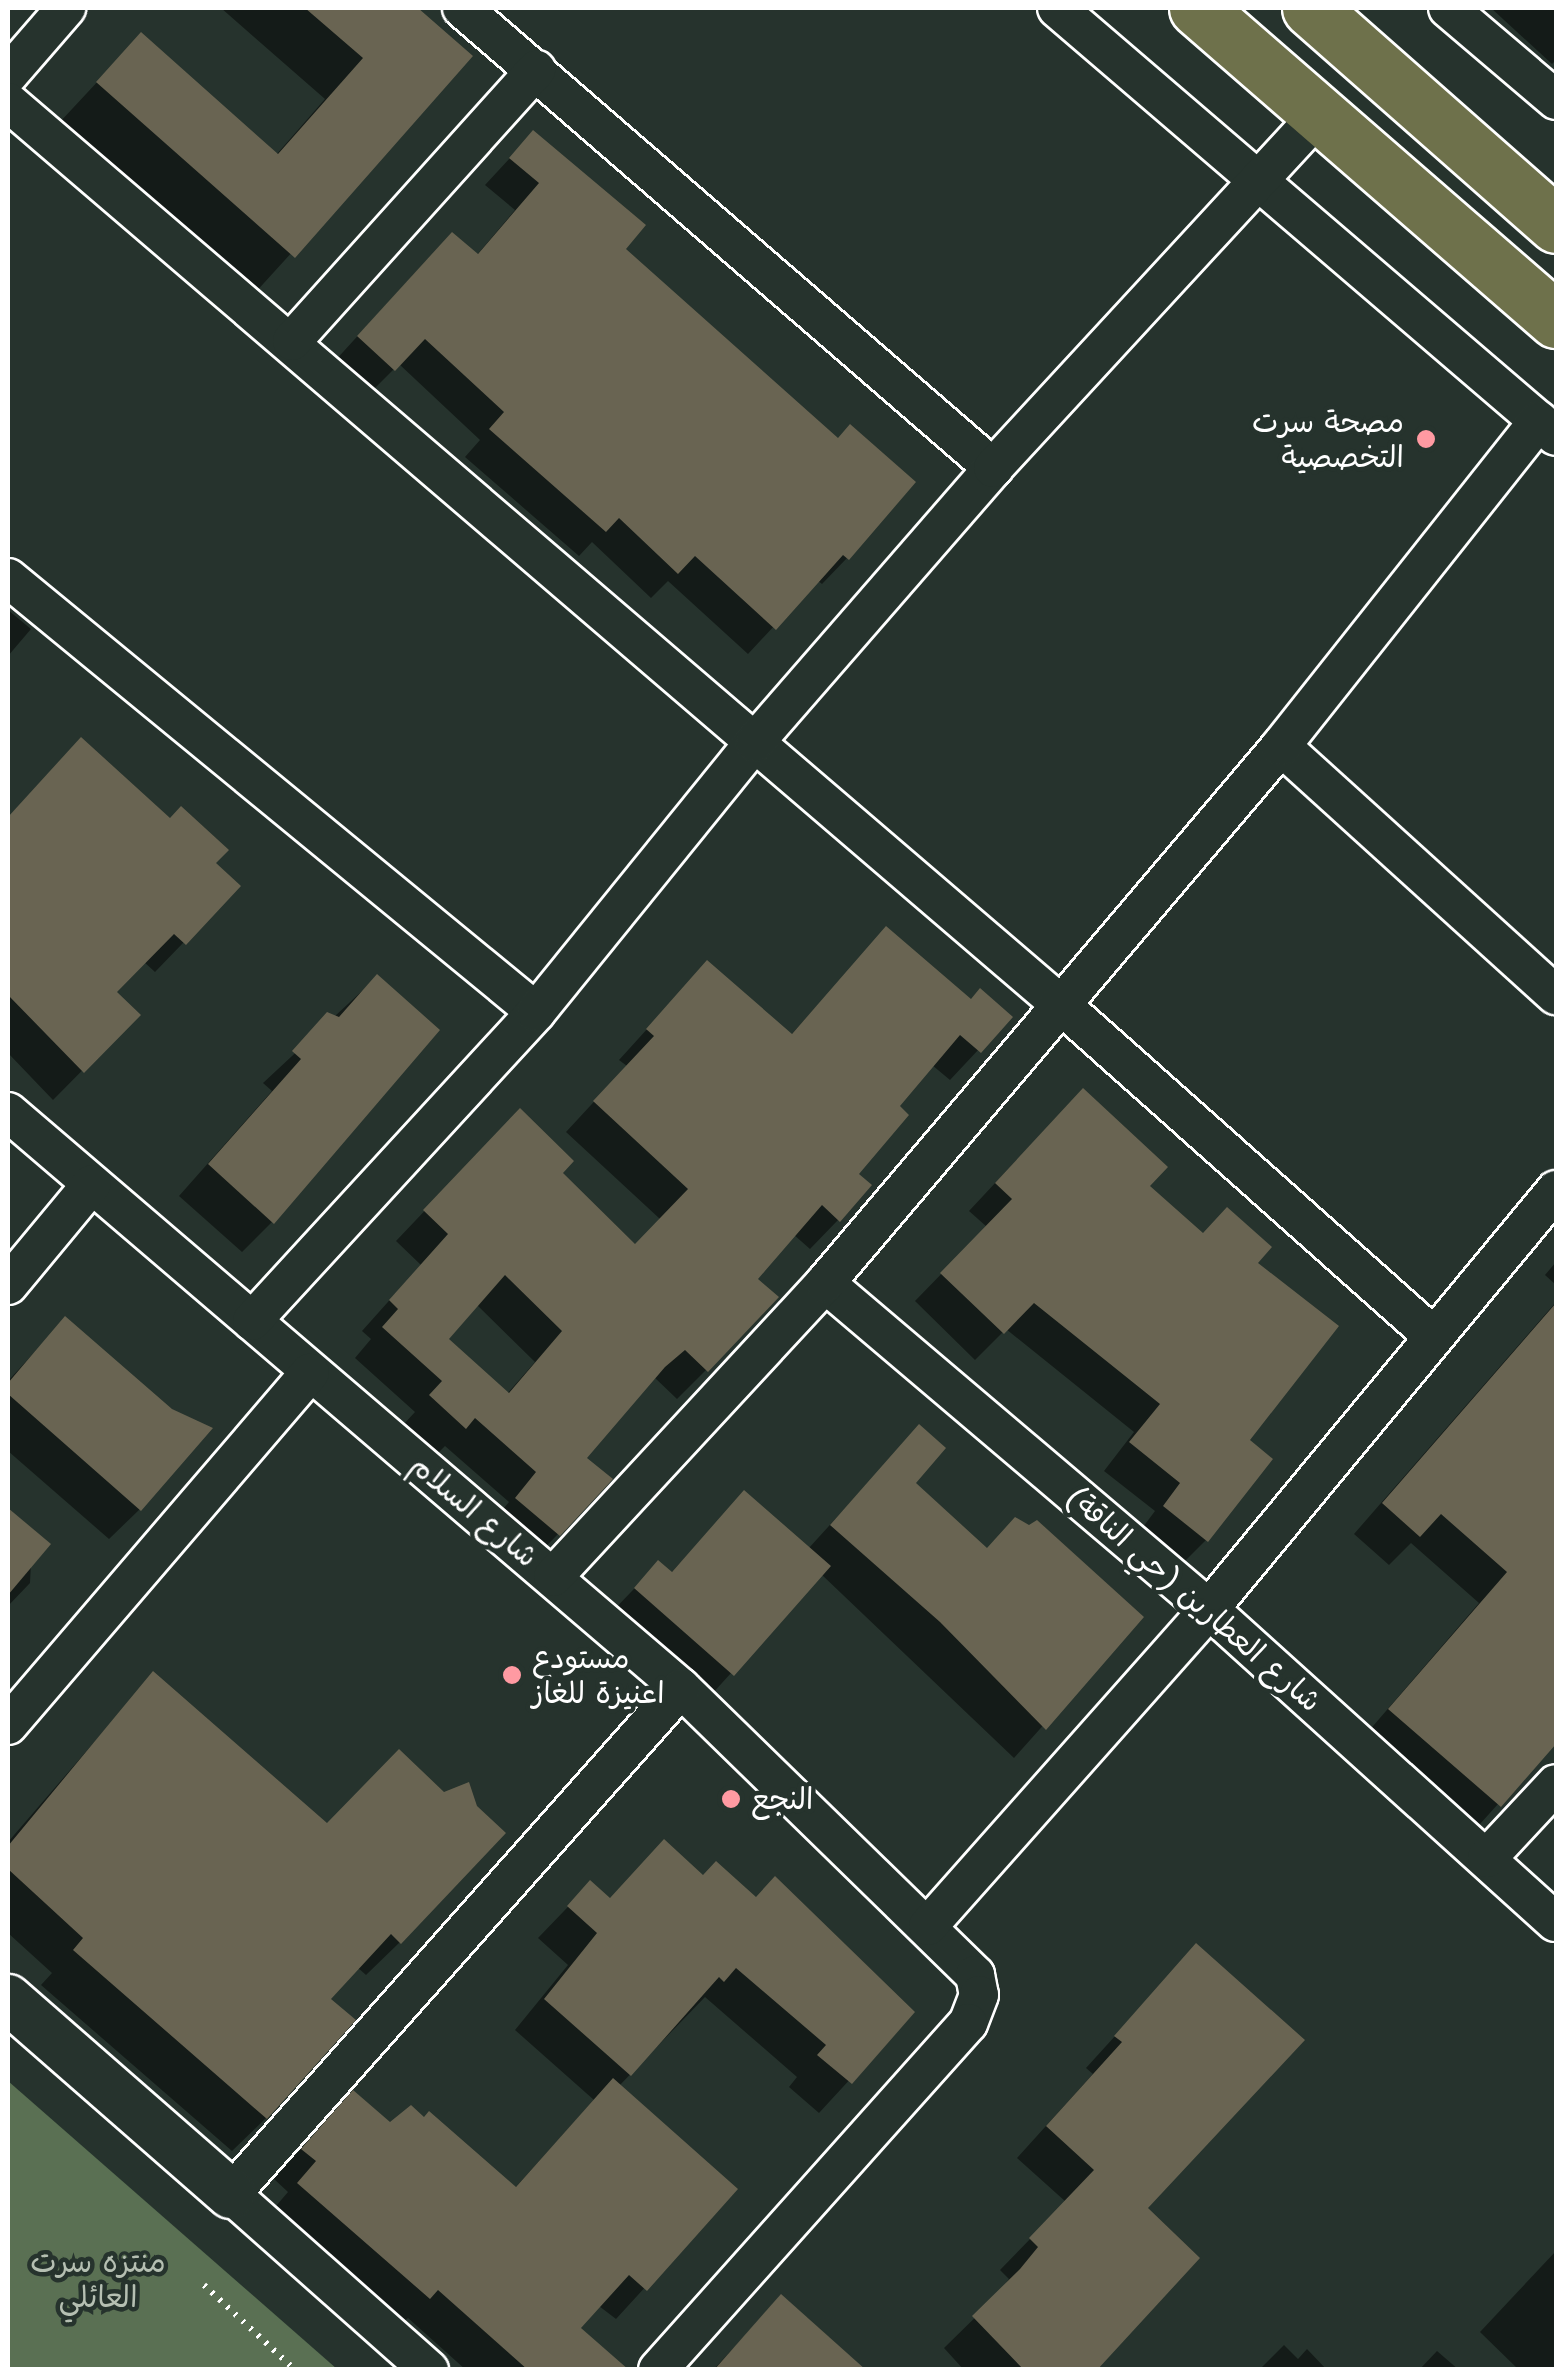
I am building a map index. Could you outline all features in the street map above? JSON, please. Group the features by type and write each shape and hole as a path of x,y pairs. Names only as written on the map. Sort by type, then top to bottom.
{"highway":[{"path":"1197,8 1556,320"},
{"path":"1310,8 1556,224"}],"street":[{"path":"8,75 66,8"},
{"path":"462,8 993,468"},
{"path":"553,1578 825,1283 1548,429 1057,8"},
{"path":"1448,8 1556,100"},
{"path":"292,341 536,70"},
{"path":"8,102 292,341 1059,1003 1432,1336"},
{"path":"252,1322 536,1012 756,742 993,468 1319,114"},
{"path":"8,578 536,1012"},
{"path":"1281,746 1556,994"},
{"name":"شارع السلام","path":"8,1112 681,1688 975,1975 979,1995 968,2023 658,2370"},
{"path":"8,1285 92,1184"},
{"path":"928,1926 1209,1609 1556,1190"},
{"name":"شارع العطارين (حي الناقة)","path":"825,1283 1209,1609 1556,1922"},
{"path":"8,1725 310,1373"},
{"path":"231,2194 681,1688"},
{"path":"1486,1858 1556,1784"},
{"path":"8,1999 428,2370"}],"path":[{"path":"204,2285 295,2370"}],"green space":[{"name":"منتزه سرت العائلي","path":"8,2081 337,2369 8,2369"}],"building":[{"path":"305,8 418,8 473,56 295,258 96,82 141,32 278,154 363,58"},
{"path":"533,130 646,225 626,249 838,438 850,424 916,482 849,560 843,555 776,630 695,556 678,574 619,518 606,532 489,429 504,412 425,339 395,371 357,336 452,232 478,254 539,183 509,158"},
{"path":"81,737 170,818 181,806 229,850 216,863 241,886 186,945 174,934 117,992 141,1015 84,1073 8,995 8,817"},
{"path":"886,926 971,999 980,988 1013,1017 981,1053 960,1035 900,1106 909,1115 859,1174 872,1185 840,1222 822,1205 758,1279 779,1297 708,1372 685,1350 665,1367 587,1458 613,1479 560,1536 515,1498 536,1472 475,1418 466,1429 429,1395 442,1381 382,1327 398,1309 389,1300 448,1234 423,1210 520,1108 574,1161 563,1173 635,1244 688,1189 593,1101 654,1036 646,1029 707,960 792,1034","holes":["505,1275 562,1331 509,1393 449,1339"]},
{"path":"377,974 440,1030 274,1224 208,1164 301,1059 292,1051 327,1012 339,1017"},
{"path":"1083,1088 1168,1167 1150,1186 1203,1233 1227,1207 1272,1247 1258,1263 1339,1326 1250,1440 1273,1459 1208,1542 1163,1506 1180,1483 1129,1442 1160,1404 1034,1303 1004,1334 940,1273 1012,1199 995,1183"},
{"path":"1556,1303 1556,1744 1501,1807 1388,1709 1507,1572 1441,1514 1420,1537 1382,1503"},
{"path":"65,1316 172,1409 213,1428 141,1511 8,1394 8,1383"},
{"path":"919,1424 946,1448 916,1483 987,1548 1015,1517 1029,1525 1037,1520 1144,1617 1046,1730 940,1622 830,1525"},
{"path":"744,1490 831,1566 734,1676 634,1588 658,1560 672,1572"},
{"path":"8,1508 51,1544 8,1595"},
{"path":"153,1671 327,1823 399,1749 444,1792 469,1782 477,1806 506,1833 401,1944 391,1934 331,1999 356,2020 267,2119 73,1950 83,1938 8,1869 8,1846"},
{"path":"664,1839 703,1875 716,1861 756,1897 775,1876 915,2012 852,2084 817,2055 826,2045 736,1968 724,1982 719,1977 631,2076 544,1999 597,1933 567,1906 590,1880 610,1898"},
{"path":"1196,1943 1305,2040 1148,2208 1200,2258 1097,2370 1024,2370 972,2316 1020,2269 1038,2247 1029,2238 1094,2170 1046,2126 1122,2042 1114,2036"},
{"path":"613,2078 738,2189 647,2291 629,2275 581,2328 629,2370 528,2370 438,2290 430,2299 297,2183 316,2161 301,2149 353,2090 390,2122 411,2105 424,2117 429,2111 516,2187"},
{"path":"781,2294 866,2370 714,2370"}],"place":[{"name":"مصحة سرت التخصصية","path":"1426,439"},
{"name":"مستودع اعنيزة للغاز","path":"512,1675"},
{"name":"النجع","path":"731,1799"}]}
